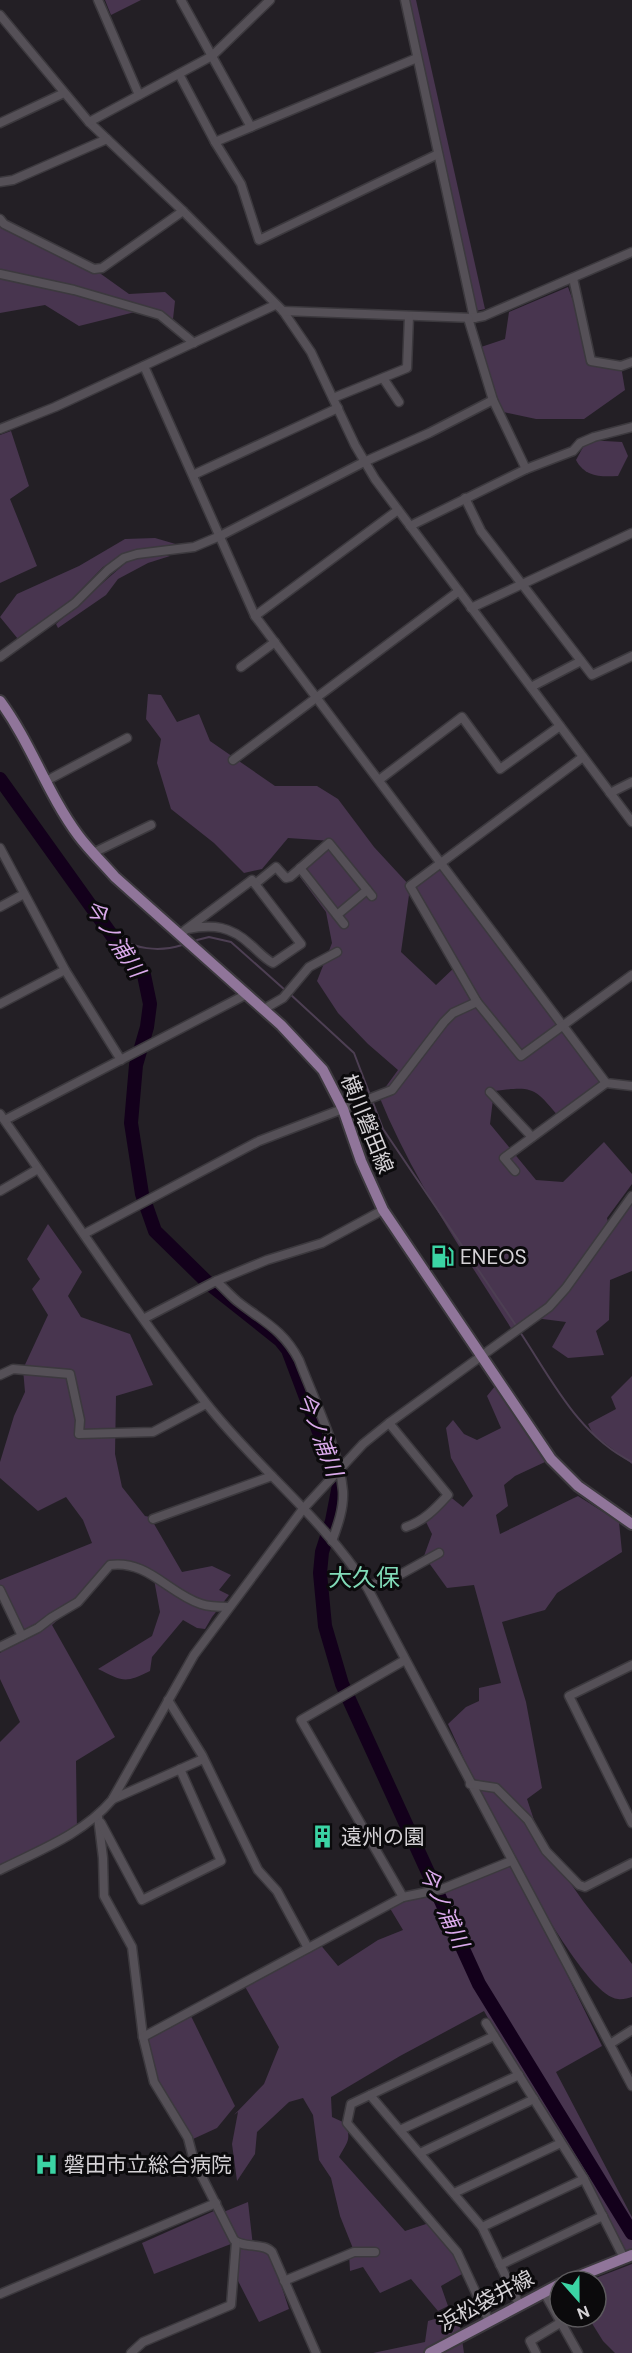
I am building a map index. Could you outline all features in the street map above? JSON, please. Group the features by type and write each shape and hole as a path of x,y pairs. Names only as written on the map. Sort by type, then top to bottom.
{"main road":[{"name":"横川磐田線","path":"0,701 17,724 68,820 93,853 115,877 183,931 303,1046 323,1070 343,1109 361,1161 384,1210 551,1459 578,1486 632,1524"},
{"name":"浜松袋井線","path":"598,2269 628,2257"},
{"name":"浜松袋井線","path":"430,2353 548,2290"}],"street":[{"path":"98,0 139,95"},
{"path":"181,0 251,127"},
{"path":"89,122 212,56 270,0"},
{"path":"405,0 471,318 493,400 526,469"},
{"path":"0,15 89,122 183,211 279,308 311,352 364,462 632,822"},
{"path":"215,142 417,58"},
{"path":"178,74 241,184 259,240 438,154"},
{"path":"0,123 64,93"},
{"path":"0,182 13,180 107,140"},
{"path":"0,219 4,224 94,269 102,268 183,211"},
{"path":"0,429 279,308 409,316 471,318 484,316 632,252"},
{"path":"0,274 74,290 160,315 194,343"},
{"path":"573,278 591,361 621,366 632,362"},
{"path":"333,398 407,368 409,316"},
{"path":"144,366 255,616 606,1083"},
{"path":"383,378 399,402"},
{"path":"0,657 75,603 108,570 124,558 137,554 194,547 220,536 364,462 429,433 493,400"},
{"path":"193,475 338,408"},
{"path":"410,526 526,469 573,451 580,443 632,427"},
{"path":"465,498 481,531 592,675 632,656"},
{"path":"255,616 398,510"},
{"path":"471,608 632,533"},
{"path":"233,760 459,591"},
{"path":"241,667 275,642"},
{"path":"531,687 581,661"},
{"path":"379,780 462,717 500,769 560,726"},
{"path":"46,781 127,738"},
{"path":"583,756 410,886 477,1002 521,1056 632,975"},
{"path":"610,793 632,782"},
{"path":"93,853 151,825"},
{"path":"255,884 276,867 286,878 290,877 329,843 370,893 336,915"},
{"path":"0,848 65,970 121,1060"},
{"path":"300,868 344,924"},
{"path":"252,880 301,944 278,962 273,963 241,935 230,929 217,926 183,931 252,880"},
{"path":"0,906 24,894"},
{"path":"264,1009 283,998 309,967 337,952"},
{"path":"0,1004 65,970"},
{"path":"247,994 147,1047 2,1117 206,1404 333,1541 367,1587 632,2086"},
{"path":"84,1234 266,1138 392,1090 453,1013 477,1002"},
{"path":"514,1171 504,1158 606,1083 632,1086"},
{"path":"490,1092 532,1137"},
{"path":"0,1191 38,1169"},
{"path":"0,1870 82,1828 98,1817 112,1800 194,1655 303,1509 340,1468 388,1423 549,1307 566,1288 632,1196"},
{"path":"144,1318 216,1281 267,1260 322,1243 384,1210"},
{"path":"216,1281 237,1301 274,1327 290,1343 299,1360 340,1468 342,1508 333,1541"},
{"path":"0,1375 13,1370 70,1374 80,1420 79,1434 153,1432 206,1404"},
{"path":"388,1423 448,1495 429,1515 418,1523 406,1527"},
{"path":"153,1519 272,1476"},
{"path":"367,1587 402,1573 439,1553"},
{"path":"0,1647 78,1602 110,1565 121,1563 140,1567 199,1603 229,1608"},
{"path":"0,1590 22,1636"},
{"path":"403,1897 301,1720 405,1660"},
{"path":"632,1665 569,1696 628,1806 632,1823"},
{"path":"168,1700 203,1759 258,1870 277,1891 308,1948"},
{"path":"112,1800 203,1759"},
{"path":"98,1817 142,1900 221,1861 180,1769"},
{"path":"471,1784 496,1788 528,1820 546,1851 579,1885 585,1887 632,1863"},
{"path":"98,1817 103,1858 104,1896 132,1947 143,2037 154,2082 188,2138 194,2161 236,2242 231,2306 143,2342 131,2353"},
{"path":"143,2037 403,1897 442,1889 511,1861"},
{"path":"486,2023 584,2179 628,2257"},
{"path":"610,2044 632,2030"},
{"path":"489,2321 457,2252 346,2122 351,2104 494,2036"},
{"path":"400,2130 519,2075"},
{"path":"370,2095 482,2227 519,2304"},
{"path":"420,2153 534,2099"},
{"path":"454,2193 561,2143"},
{"path":"482,2227 584,2179"},
{"path":"0,2294 216,2203"},
{"path":"500,2265 603,2216"},
{"path":"236,2242 268,2248 316,2353"},
{"path":"285,2281 354,2252 375,2252"},
{"path":"544,2292 548,2299"},
{"path":"536,2353 530,2341 551,2329"},
{"path":"564,2329 578,2353"}],"shaded area":[{"path":"105,0 141,0 111,15"},
{"path":"405,0 416,0 485,309 471,312"},
{"path":"0,217 94,269 129,294 165,292 175,301 173,319 143,310 79,326 45,305 0,313"},
{"path":"568,287 586,337 591,361 621,366 625,390 584,419 536,419 499,411 486,375 481,347 505,339 509,312"},
{"path":"11,431 29,486 10,499 37,566 0,583 0,435"},
{"path":"587,440 622,442 628,456 618,476 594,475 580,466 576,460"},
{"path":"155,538 179,545 133,552 103,567 71,600 18,639 0,617 17,594 79,566 125,539"},
{"path":"170,556 148,563 118,579 106,595 58,628 56,624 130,559"},
{"path":"148,694 161,695 177,722 199,714 210,741 275,786 317,786 338,799 374,847 410,886 440,862 606,1083 559,1117 533,1091 518,1089 494,1091 490,1124 536,1180 563,1182 604,1142 632,1174 632,1184 607,1218 609,1226 632,1196 632,1271 610,1280 609,1320 596,1331 604,1355 568,1358 552,1347 566,1322 535,1318 514,1333 441,1217 408,1158 379,1096 398,1070 368,1044 338,1013 317,981 332,943 326,912 300,877 314,854 332,841 288,838 262,869 244,873 214,843 171,809 157,763 161,739 146,719","holes":["410,888 456,966 436,985 401,952"]},
{"path":"48,1224 82,1272 68,1296 81,1317 130,1334 153,1385 116,1396 115,1454 122,1487 145,1516 150,1517 182,1572 212,1566 231,1575 219,1590 229,1595 205,1629 197,1628 183,1620 152,1657 150,1671 134,1678 119,1678 98,1669 152,1636 160,1612 153,1574 155,1573 144,1566 122,1560 110,1565 78,1602 52,1625 115,1737 76,1761 77,1831 0,1870 0,1742 20,1722 0,1679 0,1653 25,1635 0,1589 0,1580 92,1543 83,1520 66,1497 38,1511 0,1478 0,1462 14,1416 25,1392 23,1369 48,1315 32,1289 40,1279 27,1259"},
{"path":"632,1376 632,1464 593,1434 588,1424 616,1409 611,1397"},
{"path":"496,1385 545,1462 515,1476 504,1485 508,1506 496,1515 500,1534 578,1496 619,1522 622,1552 557,1593 545,1610 502,1622 526,1702 542,1788 527,1799 541,1841 583,1901 632,1964 632,1997 620,1999 606,1993 592,1981 578,1963 515,1868 602,2046 556,2072 632,2217 632,2262 527,2088 484,2011 400,2056 331,2097 332,2117 345,2123 348,2133 348,2141 339,2157 405,2231 432,2222 460,2259 462,2274 441,2286 448,2306 438,2311 411,2279 380,2293 363,2267 350,2271 349,2254 354,2251 340,2216 331,2178 319,2160 313,2115 303,2098 289,2102 257,2132 255,2154 237,2181 232,2144 238,2112 234,2115 264,2084 279,2047 243,1983 319,1943 338,1966 378,1940 403,1930 388,1905 403,1897 429,1895 511,1861 448,1724 466,1707 479,1701 479,1688 501,1683 474,1585 447,1588 424,1556 432,1534 424,1518 448,1495 463,1507 473,1496 451,1458 446,1428 453,1420 464,1434 477,1440 501,1428 487,1396"},
{"path":"189,2012 235,2106 217,2128 193,2139 154,2082 143,2037"},
{"path":"248,2202 253,2246 269,2248 289,2309 259,2322 234,2273 236,2242 154,2274 142,2243 214,2211 221,2213"},
{"path":"632,2264 632,2353 615,2353 596,2329 608,2329 608,2273"},
{"path":"448,2315 459,2319 464,2353 373,2353 425,2342 428,2321"}],"waterway":[{"name":"今ノ浦川","path":"0,779 113,937 144,975 150,1004 147,1027 136,1065 131,1123 142,1194 155,1231 207,1282 280,1340 288,1350 339,1485 332,1521 322,1552 320,1573 325,1626 342,1684 479,1984 632,2233"},
{"path":"113,937 130,944 155,949 182,945"},
{"path":"197,940 209,937 231,942 285,990"},
{"path":"290,994 354,1053 370,1095"},
{"path":"372,1100 383,1129 517,1327"},
{"path":"520,1332 555,1387 581,1422 613,1451 632,1462"}],"place":[{"name":"ENEOS","path":"442,1257"},
{"name":"遠州の園","path":"323,1837"},
{"name":"磐田市立総合病院","path":"46,2165"}],"district":[{"name":"大久保","path":"364,1578"}]}
